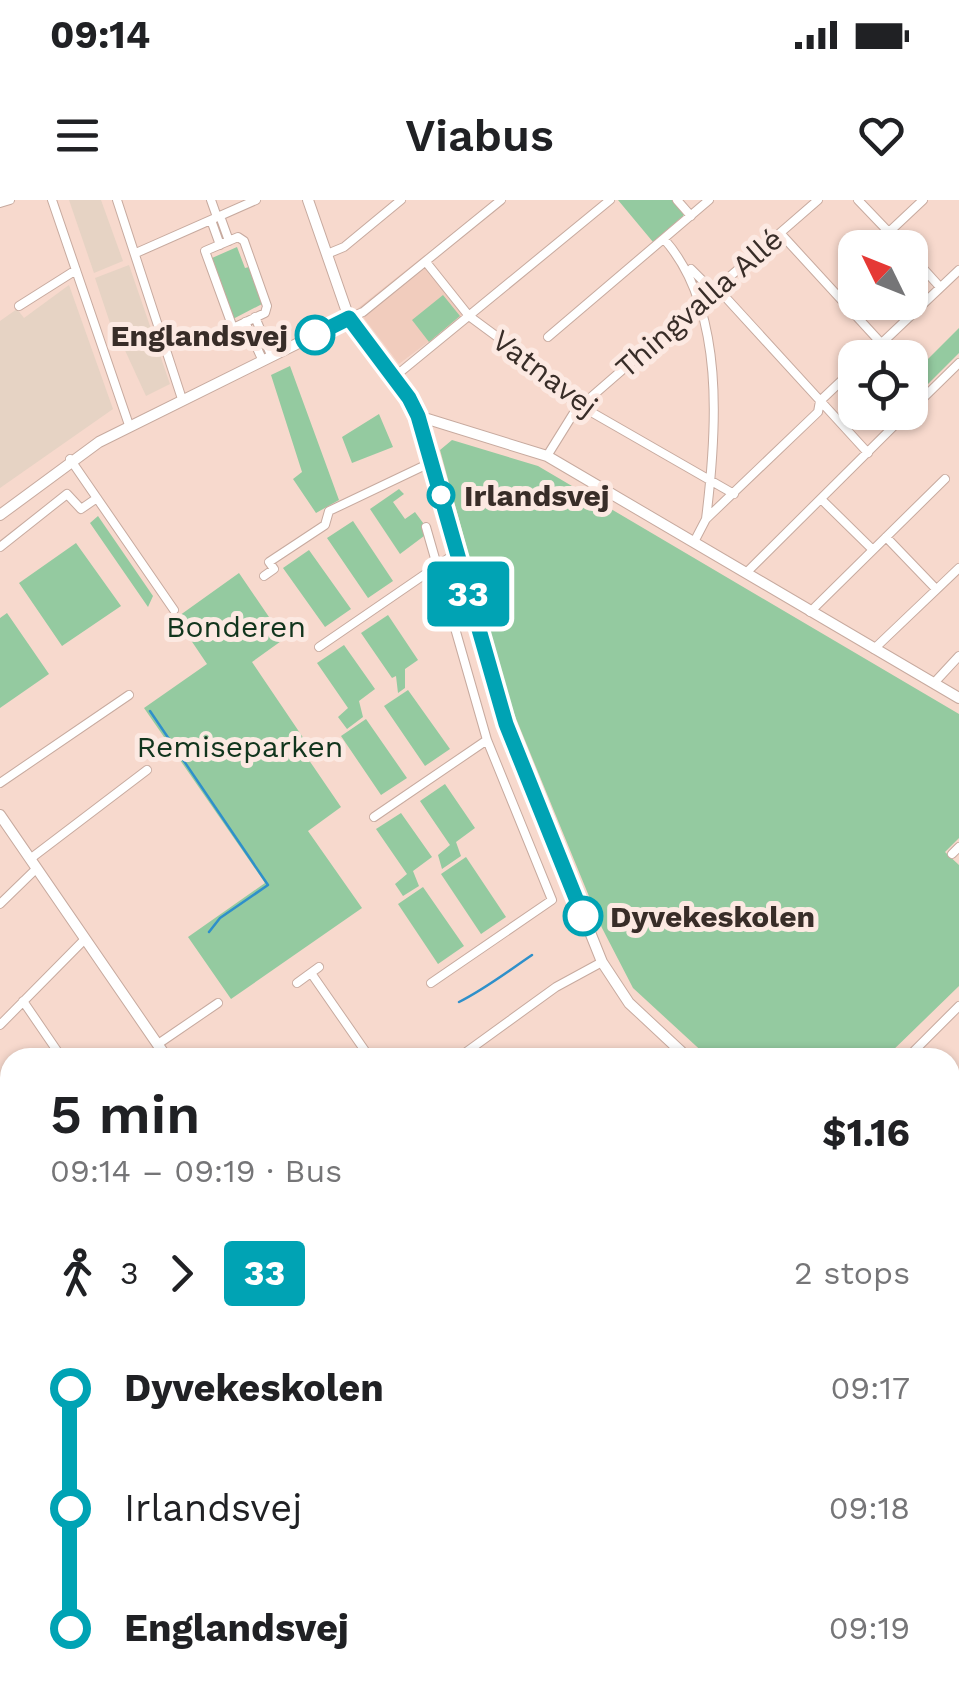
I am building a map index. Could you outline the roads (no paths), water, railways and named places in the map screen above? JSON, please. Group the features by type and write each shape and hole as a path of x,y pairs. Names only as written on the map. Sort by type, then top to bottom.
{"street":[{"path":"0,203 10,200"},
{"path":"52,200 129,425"},
{"path":"117,200 182,399"},
{"path":"211,200 220,245"},
{"path":"136,253 256,200"},
{"path":"308,200 349,318 418,416 506,724 602,962 629,1003 677,1048"},
{"path":"327,254 344,247 401,200"},
{"path":"0,514 70,459 129,425 362,312 501,200"},
{"path":"393,378 610,200"},
{"path":"677,200 690,216"},
{"path":"548,337 709,200"},
{"name":"Thingvalla Allé","path":"548,456 581,406 818,200"},
{"path":"858,200 887,230"},
{"path":"891,230 923,200"},
{"path":"216,217 230,240"},
{"path":"781,234 878,340"},
{"path":"664,239 868,453"},
{"path":"230,240 244,241 267,306 255,318 233,328 205,250 230,240"},
{"name":"Vatnavej","path":"426,262 469,316 581,406 734,494"},
{"path":"687,266 699,304 711,394 711,479 706,520"},
{"path":"19,306 76,270"},
{"path":"884,340 959,270"},
{"path":"928,274 940,287"},
{"path":"255,318 267,357"},
{"path":"246,322 267,357"},
{"path":"928,393 959,363"},
{"path":"694,542 706,520 818,412 820,401 838,384"},
{"path":"418,416 548,456 959,698"},
{"path":"746,573 891,430"},
{"path":"70,459 174,610"},
{"path":"264,576 274,569 269,562 325,525 328,511 432,462"},
{"path":"810,612 945,479"},
{"path":"0,547 66,494 81,509 97,498"},
{"path":"821,499 873,550"},
{"path":"426,527 487,740 552,900 431,983"},
{"path":"886,538 936,589"},
{"path":"319,647 456,553"},
{"path":"874,649 958,570"},
{"path":"934,683 959,656"},
{"path":"0,783 129,695"},
{"path":"374,817 487,740"},
{"path":"0,904 33,864 147,770"},
{"path":"0,815 161,1048"},
{"path":"530,842 550,835"},
{"path":"0,1024 85,939"},
{"path":"472,1048 556,987 602,962"},
{"path":"297,983 315,970 364,1048"},
{"path":"23,1001 55,1048"},
{"path":"158,1044 218,1003"},
{"path":"917,1048 959,1006"}],"waterway":[{"path":"150,711 268,885 220,918 209,932"},
{"path":"459,1002 532,955"}],"place":[{"name":"Englandsvej","path":"315,335"},
{"name":"Irlandsvej","path":"441,495"},
{"name":"Dyvekeskolen","path":"583,916"}],"park label":[{"name":"Bonderen","path":"236,626"},
{"name":"Remiseparken","path":"240,746"}]}
